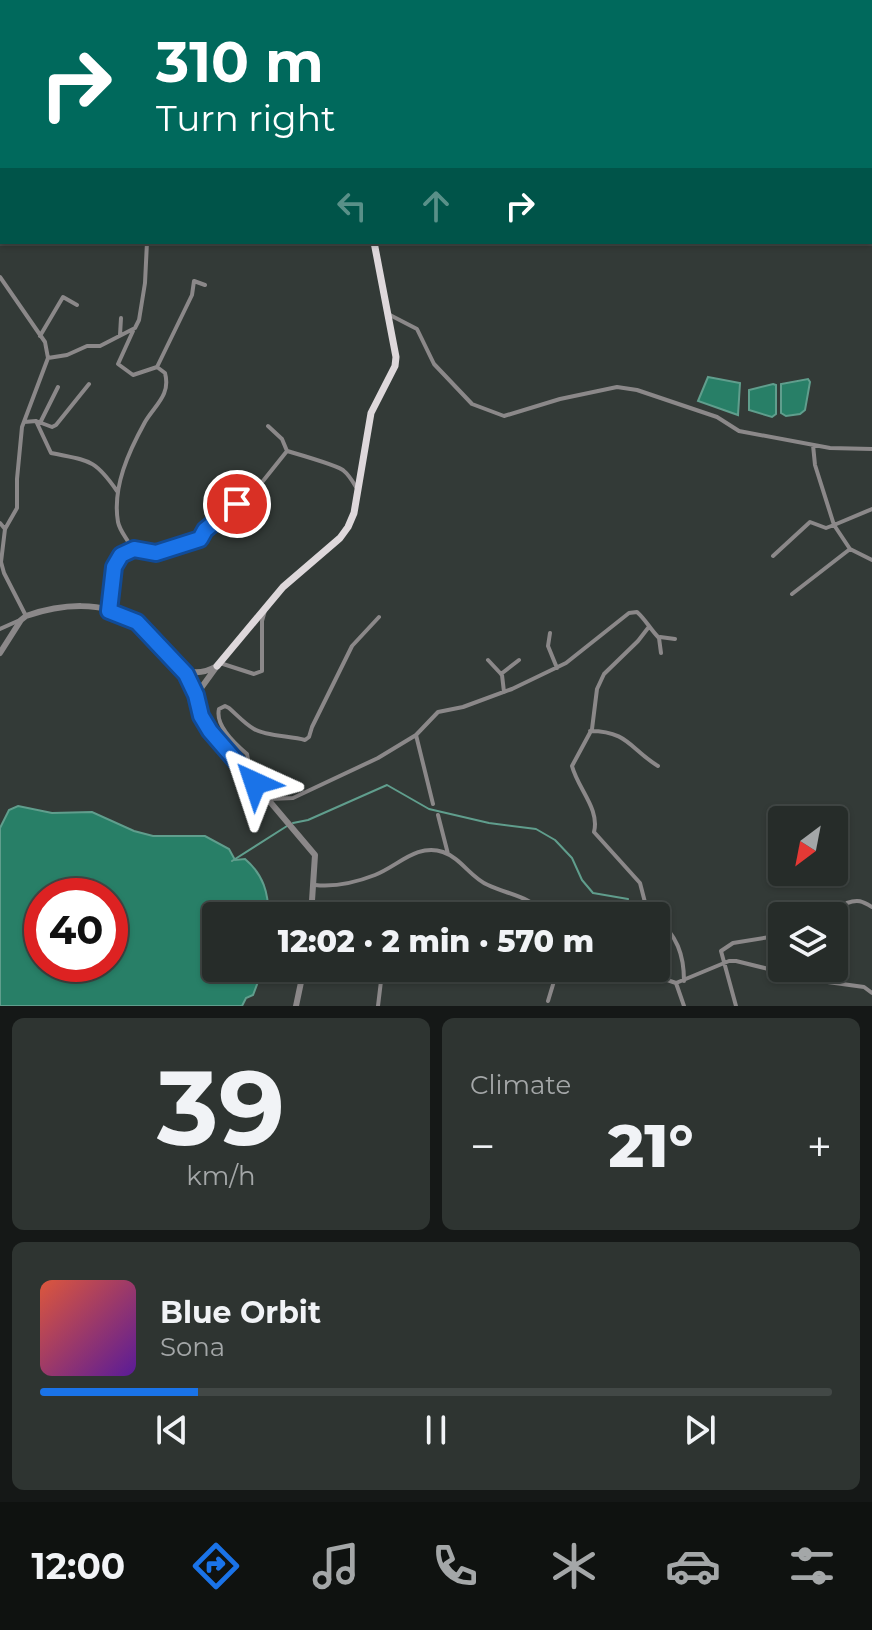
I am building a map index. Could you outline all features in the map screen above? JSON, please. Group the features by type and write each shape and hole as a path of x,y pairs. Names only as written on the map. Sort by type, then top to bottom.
{"main road":[{"path":"219,664 283,587 340,538 354,513 371,413 395,366 396,357 374,244"}],"street":[{"path":"147,244 139,320 118,364 133,375 157,367 192,295 194,281 205,285"},
{"path":"0,277 45,342 48,358 24,422 18,465 17,508 5,529 1,562 23,618"},
{"path":"40,336 63,297 77,305"},
{"path":"388,314 417,329 434,364 472,404 504,416 560,399 617,387 637,390 717,417 739,431 830,448 872,449"},
{"path":"120,335 121,318"},
{"path":"48,358 67,355 87,346 100,346 135,328"},
{"path":"132,549 118,519 119,493 122,472 146,420 165,394 165,373 157,367"},
{"path":"24,422 56,425 89,384"},
{"path":"38,421 58,387"},
{"path":"38,421 51,453 92,462 104,471 119,493"},
{"path":"268,426 282,439 287,451 337,466 345,471 358,489"},
{"path":"813,445 815,465 834,525 850,549 872,560"},
{"path":"109,611 114,567 121,555 132,549 156,553 200,539 205,530 259,486 287,451"},
{"path":"773,556 810,522 826,528 872,509"},
{"path":"0,523 5,529"},
{"path":"792,594 850,549"},
{"path":"0,629 23,618 66,606 85,605 137,622 182,670 210,731 315,855 313,902"},
{"path":"182,670 197,674 219,664 254,674 262,671 262,621 266,606"},
{"path":"269,799 293,798 378,758 416,735 438,712 463,707 504,692 557,668 629,613 637,612 658,636 675,639"},
{"path":"241,767 248,760 247,754 218,720 219,709 229,708 261,732 305,740 352,646 379,617"},
{"path":"0,653 23,618"},
{"path":"645,902 640,883 594,832 597,816 576,781 572,766 590,731 597,689 604,674 648,628"},
{"path":"550,633 548,646 557,668"},
{"path":"658,636 661,653"},
{"path":"488,660 501,674 504,692"},
{"path":"501,674 519,660"},
{"path":"196,695 219,664"},
{"path":"590,731 619,734 642,757 658,766"},
{"path":"416,735 433,804"},
{"path":"438,815 448,854"},
{"path":"315,885 329,886 376,875 421,850 448,854 486,885 531,902"},
{"path":"848,902 861,900 872,907"},
{"path":"670,933 683,956 684,981"},
{"path":"736,1006 721,951 724,947 768,935"},
{"path":"670,981 684,981 736,961 813,980 864,987 872,993"},
{"path":"296,1006 301,982"},
{"path":"378,1006 381,982"},
{"path":"548,1001 554,982"},
{"path":"676,983 684,1006"}],"shaded area":[{"path":"708,377 740,383 738,415 698,401"},
{"path":"808,379 805,410 786,416 781,413 781,384"},
{"path":"776,385 776,414 772,417 749,410 749,390"},
{"path":"18,806 52,813 92,812 153,836 205,836 229,849 235,860 245,859 257,871 268,902 202,902 202,982 258,982 253,995 246,998 242,1006 0,1006 0,828 9,810"}],"waterway":[{"path":"293,823 308,820 387,785 429,809 489,823 536,829 555,840 572,858 582,880 593,893 628,899"},
{"path":"232,861 287,826"}],"route":[{"path":"237,504 205,530 200,539 156,553 134,549 121,555 114,567 109,611 137,622 186,674 201,716 210,731 255,783"}]}
